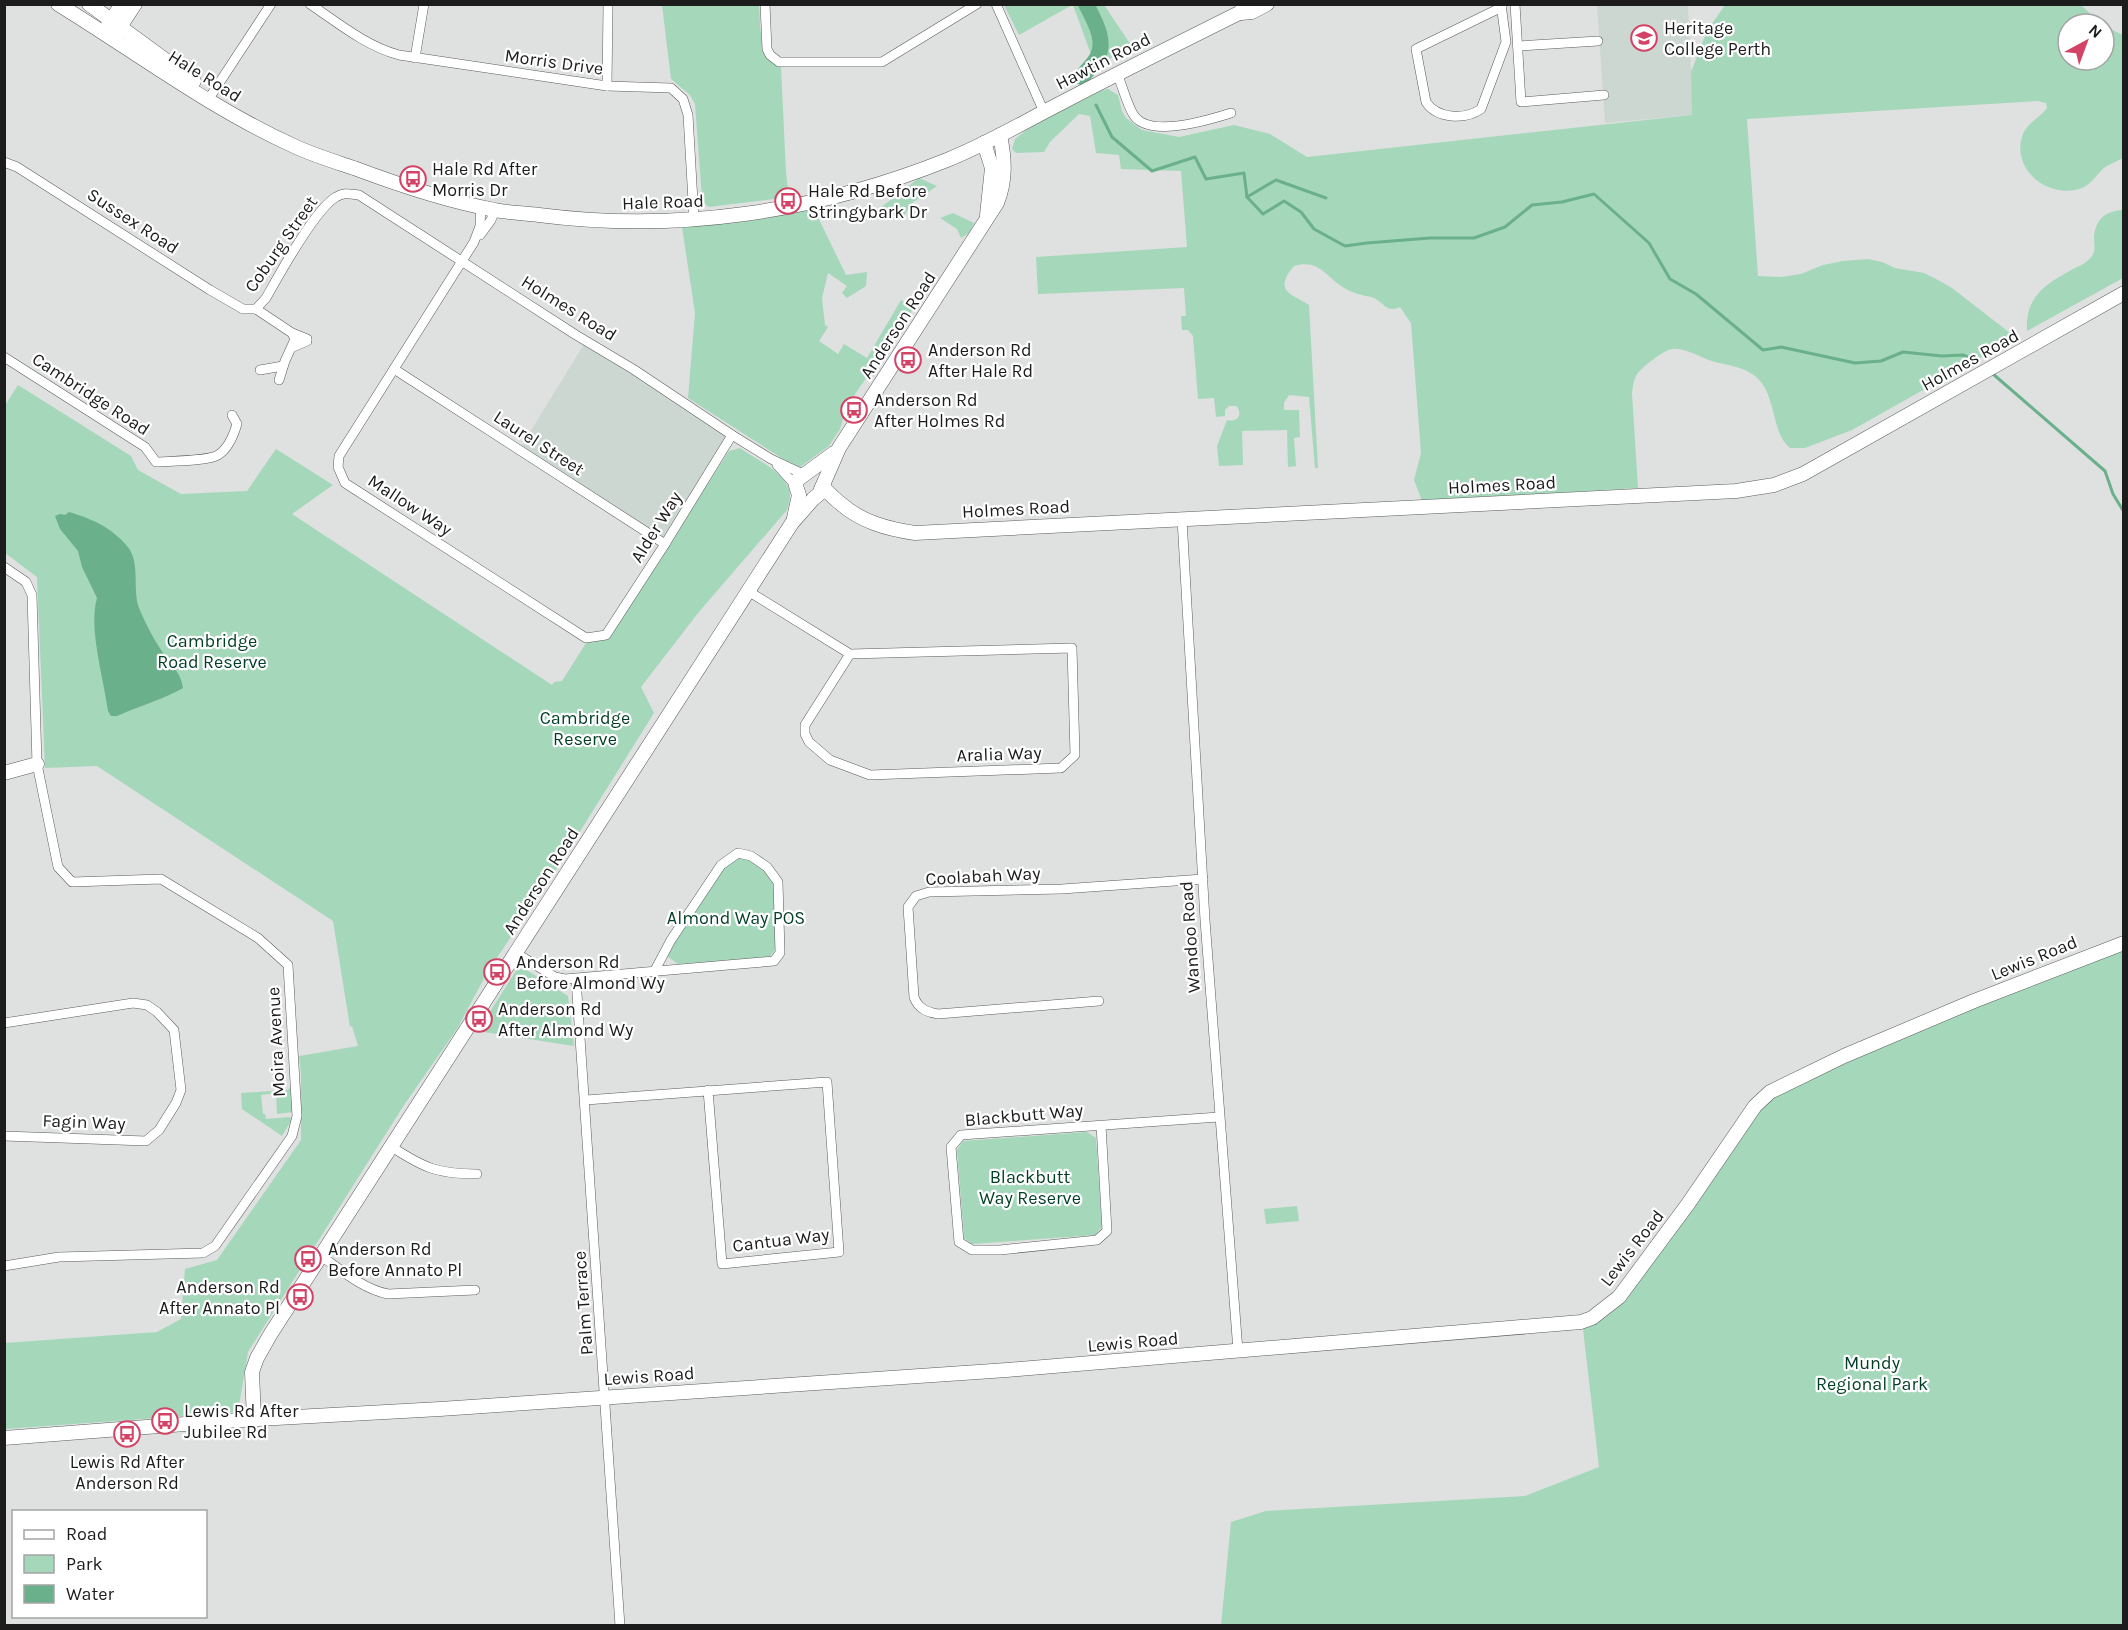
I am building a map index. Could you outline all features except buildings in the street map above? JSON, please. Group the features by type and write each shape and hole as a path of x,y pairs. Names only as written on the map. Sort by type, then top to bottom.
{"street":[{"name":"Hale Road","path":"58,4 210,97 317,148 340,163 386,180 495,210 603,222 744,215 786,208 851,192 945,161 984,143"},
{"name":"Hale Road","path":"89,4 210,97"},
{"path":"116,23 122,4"},
{"path":"108,36 116,23 135,4"},
{"path":"210,97 271,4"},
{"name":"Morris Drive","path":"310,4 355,35 385,51 415,58 607,86 671,88 682,99 688,115 694,219"},
{"path":"415,58 424,4"},
{"path":"765,4 767,49 779,62 882,62 977,4"},
{"path":"996,4 1044,112"},
{"name":"Hawtin Road","path":"984,143 1244,9 1252,12 1267,4"},
{"path":"1515,4 1521,102 1604,95"},
{"path":"607,86 608,6"},
{"path":"1502,6 1506,42 1481,109 1475,113 1459,116 1439,114 1431,109 1426,102 1416,49 1502,6"},
{"path":"1518,46 1598,41"},
{"path":"1117,74 1132,114 1141,124 1154,127 1207,121 1231,112"},
{"name":"Anderson Road","path":"255,1419 252,1380 254,1366 270,1335 792,523 818,492 839,448 997,203 1003,183 1005,158 1000,135"},
{"name":"Anderson Road","path":"984,143 992,168 986,220"},
{"name":"Sussex Road","path":"4,162 17,167 243,309"},
{"name":"Coburg Street","path":"243,309 256,309 266,298 317,216 334,197 345,193"},
{"name":"Holmes Road","path":"345,193 359,195 576,335 633,369 771,459 801,482"},
{"name":"Mallow Way","path":"474,242 480,226 481,206"},
{"name":"Mallow Way","path":"495,210 491,220 474,242 339,456 338,467 345,483 586,638 606,635"},
{"name":"Holmes Road","path":"818,492 873,524 915,532 1736,491 1774,485 1803,474 2124,293"},
{"path":"256,309 292,333 295,339 279,380"},
{"name":"Cambridge Road","path":"4,357 145,447 156,462 218,456 236,430 237,424 232,415"},
{"path":"260,370 283,366"},
{"name":"Laurel Street","path":"394,369 666,544"},
{"name":"Alder Way","path":"606,635 666,544 732,435"},
{"name":"Anderson Road","path":"792,523 801,482 839,448"},
{"path":"817,476 818,492 807,499 801,482 817,476"},
{"name":"Wandoo Road","path":"1182,519 1219,1117 1238,1351"},
{"name":"Moira Avenue","path":"4,567 26,582 32,595 37,764 58,867 72,882 161,879 258,938 288,965 297,1116 292,1136 215,1246 203,1253 59,1257 4,1266"},
{"path":"748,591 850,654"},
{"name":"Aralia Way","path":"1072,648 1075,755 1061,768 870,775 830,760 809,742 805,725 850,654 1072,648"},
{"path":"4,773 37,764"},
{"path":"516,953 555,977 576,979 654,972 774,961 780,953 778,882 767,867 751,856 738,853 721,865 671,940 654,972"},
{"name":"Coolabah Way","path":"1099,1001 938,1014 922,1009 914,997 908,907 916,896 929,892 1062,889 1203,879"},
{"name":"Lewis Road","path":"4,1438 255,1419 1007,1370 1581,1322 1592,1318 1619,1297 1688,1204 1755,1106 1770,1092 1844,1056 1974,1001 2124,943"},
{"name":"Palm Terrace","path":"576,979 620,1626"},
{"name":"Fagin Way","path":"4,1023 133,1003 147,1005 174,1030 181,1090 176,1103 159,1130 146,1141 4,1136"},
{"name":"Cantua Way","path":"586,1100 708,1090 827,1082 839,1252 722,1264 708,1090"},
{"name":"Blackbutt Way","path":"1101,1125 1107,1231 1097,1240 1000,1250 972,1250 959,1242 951,1147 961,1135 1101,1125 1219,1117"},
{"path":"392,1147 432,1170 477,1174"},
{"path":"321,1256 363,1284 388,1294 475,1290"}],"shaded area":[{"name":"Heritage College Perth","path":"1597,5 1688,5 1693,115 1605,123"},
{"path":"586,341 732,435 665,544 519,450"}],"green space":[{"path":"662,5 759,5 764,47 781,67 789,197 709,207 705,204 702,198 695,104 690,95 671,79"},
{"path":"1004,5 1072,5 1019,35"},
{"path":"1073,5 1104,5 1131,45 1096,68"},
{"path":"1725,5 2081,5 2088,12 2056,12 2056,72 2116,72 2116,32 2123,35 2123,158 2107,166 2088,185 2079,189 2067,191 2044,185 2034,178 2022,159 2020,147 2023,134 2047,108 2046,103 2038,101 1747,119 1758,276 1781,277 1801,274 1823,265 1843,261 1868,259 1882,262 1895,268 1924,273 1952,288 2010,333 2012,340 1852,430 1805,448 1790,448 1784,442 1766,390 1757,377 1740,368 1688,351 1668,350 1644,367 1636,375 1634,383 1632,394 1638,488 1422,501 1414,480 1421,453 1411,323 1400,307 1387,308 1375,299 1354,293 1316,267 1303,264 1294,266 1285,282 1285,287 1291,295 1309,305 1318,468 1315,468 1309,397 1289,395 1284,403 1284,410 1299,410 1300,437 1294,438 1296,466 1288,467 1287,430 1242,431 1243,465 1219,466 1217,446 1227,420 1236,419 1239,412 1236,406 1229,406 1225,410 1225,416 1216,417 1214,398 1198,399 1193,336 1188,330 1182,330 1181,316 1186,316 1184,288 1038,294 1036,257 1187,247 1181,171 1121,169 1119,155 1096,153 1090,116 1079,114 1050,142 1044,152 1016,153 1012,149 1015,139 1033,125 1101,91 1108,89 1118,95 1126,118 1142,130 1179,137 1234,125 1270,134 1307,157 1692,115 1691,72 1707,31"},
{"path":"919,178 937,186 912,203 902,219 880,208"},
{"path":"814,209 846,275 867,272 866,286 847,298 842,293 847,286 828,273 822,298 825,325 828,327 819,341 838,354 844,344 867,358 901,300 914,308 847,406 840,429 829,446 800,467 783,459 688,398 695,313 682,227 750,221"},
{"path":"2123,210 2123,278 2027,331 2030,309 2039,292 2054,280 2088,260 2094,252 2095,231 2099,221 2111,212"},
{"path":"953,213 974,223 969,233 961,238 957,229 940,218"},
{"path":"18,385 131,456 138,470 181,494 247,491 276,449 333,485 292,514 552,685 554,682 562,681 588,640 609,637 729,451 740,448 767,465 784,481 790,493 787,510 698,613 641,687 654,713 559,865 488,971 457,1029 404,1105 248,1352 238,1412 5,1429 5,1343 157,1332 181,1319 185,1269 217,1260 301,1140 299,1056 358,1046 352,1026 350,1027 333,921 97,766 45,768 37,577 5,553 4,407"},
{"name":"Almond Way POS","path":"738,853 751,856 778,882 778,947 769,957 678,964 667,956 671,940 721,865"},
{"name":"Mundy Regional Park","path":"2123,943 2123,1625 1221,1626 1231,1522 1266,1511 1525,1496 1599,1467 1581,1322 1602,1311 1770,1092"},
{"path":"517,969 525,969 568,996 574,1046 478,1031"},
{"path":"292,1087 293,1112 277,1114 276,1093 261,1095 263,1114 266,1119 289,1117 292,1119 282,1136 242,1109 241,1093 287,1090"},
{"name":"Blackbutt Way Reserve","path":"1087,1132 1096,1138 1102,1227 1095,1235 972,1244 964,1238 957,1150 963,1141"},
{"path":"1297,1206 1299,1221 1266,1224 1264,1209"}],"water":[{"path":"69,512 108,529 121,539 131,552 134,560 139,608 154,639 179,675 183,688 117,716 111,716 108,711 95,638 97,598 82,567 78,551 60,529 55,516"}],"waterway":[{"path":"1082,77 1097,58 1101,45 1098,31 1086,4"},
{"path":"1096,105 1112,137 1152,171 1195,157 1206,179 1244,173 1247,197 1276,180 1326,198"},
{"path":"1247,197 1263,214 1284,201 1301,212 1314,229 1345,246 1430,238 1474,238 1505,227 1532,205 1562,202 1594,194 1649,243 1670,279 1696,294 1763,350 1781,347 1855,363 1881,361 1903,352 1942,356 1963,355 1977,361"},
{"path":"1993,374 2105,471 2113,494 2124,512"}],"place":[{"name":"Heritage College Perth","path":"1644,38"},
{"name":"Hale Rd After Morris Dr","path":"413,179"},
{"name":"Hale Rd Before Stringybark Dr","path":"788,201"},
{"name":"Anderson Rd After Hale Rd","path":"908,360"},
{"name":"Anderson Rd After Holmes Rd","path":"854,410"},
{"name":"Anderson Rd Before Almond Wy","path":"497,972"},
{"name":"Anderson Rd After Almond Wy","path":"479,1019"},
{"name":"Anderson Rd Before Annato Pl","path":"308,1259"},
{"name":"Anderson Rd After Annato Pl","path":"300,1297"},
{"name":"Lewis Rd After Jubilee Rd","path":"165,1421"},
{"name":"Lewis Rd After Anderson Rd","path":"127,1434"}],"park label":[{"name":"Cambridge Road Reserve","path":"212,651"},
{"name":"Cambridge Reserve","path":"585,728"}]}
